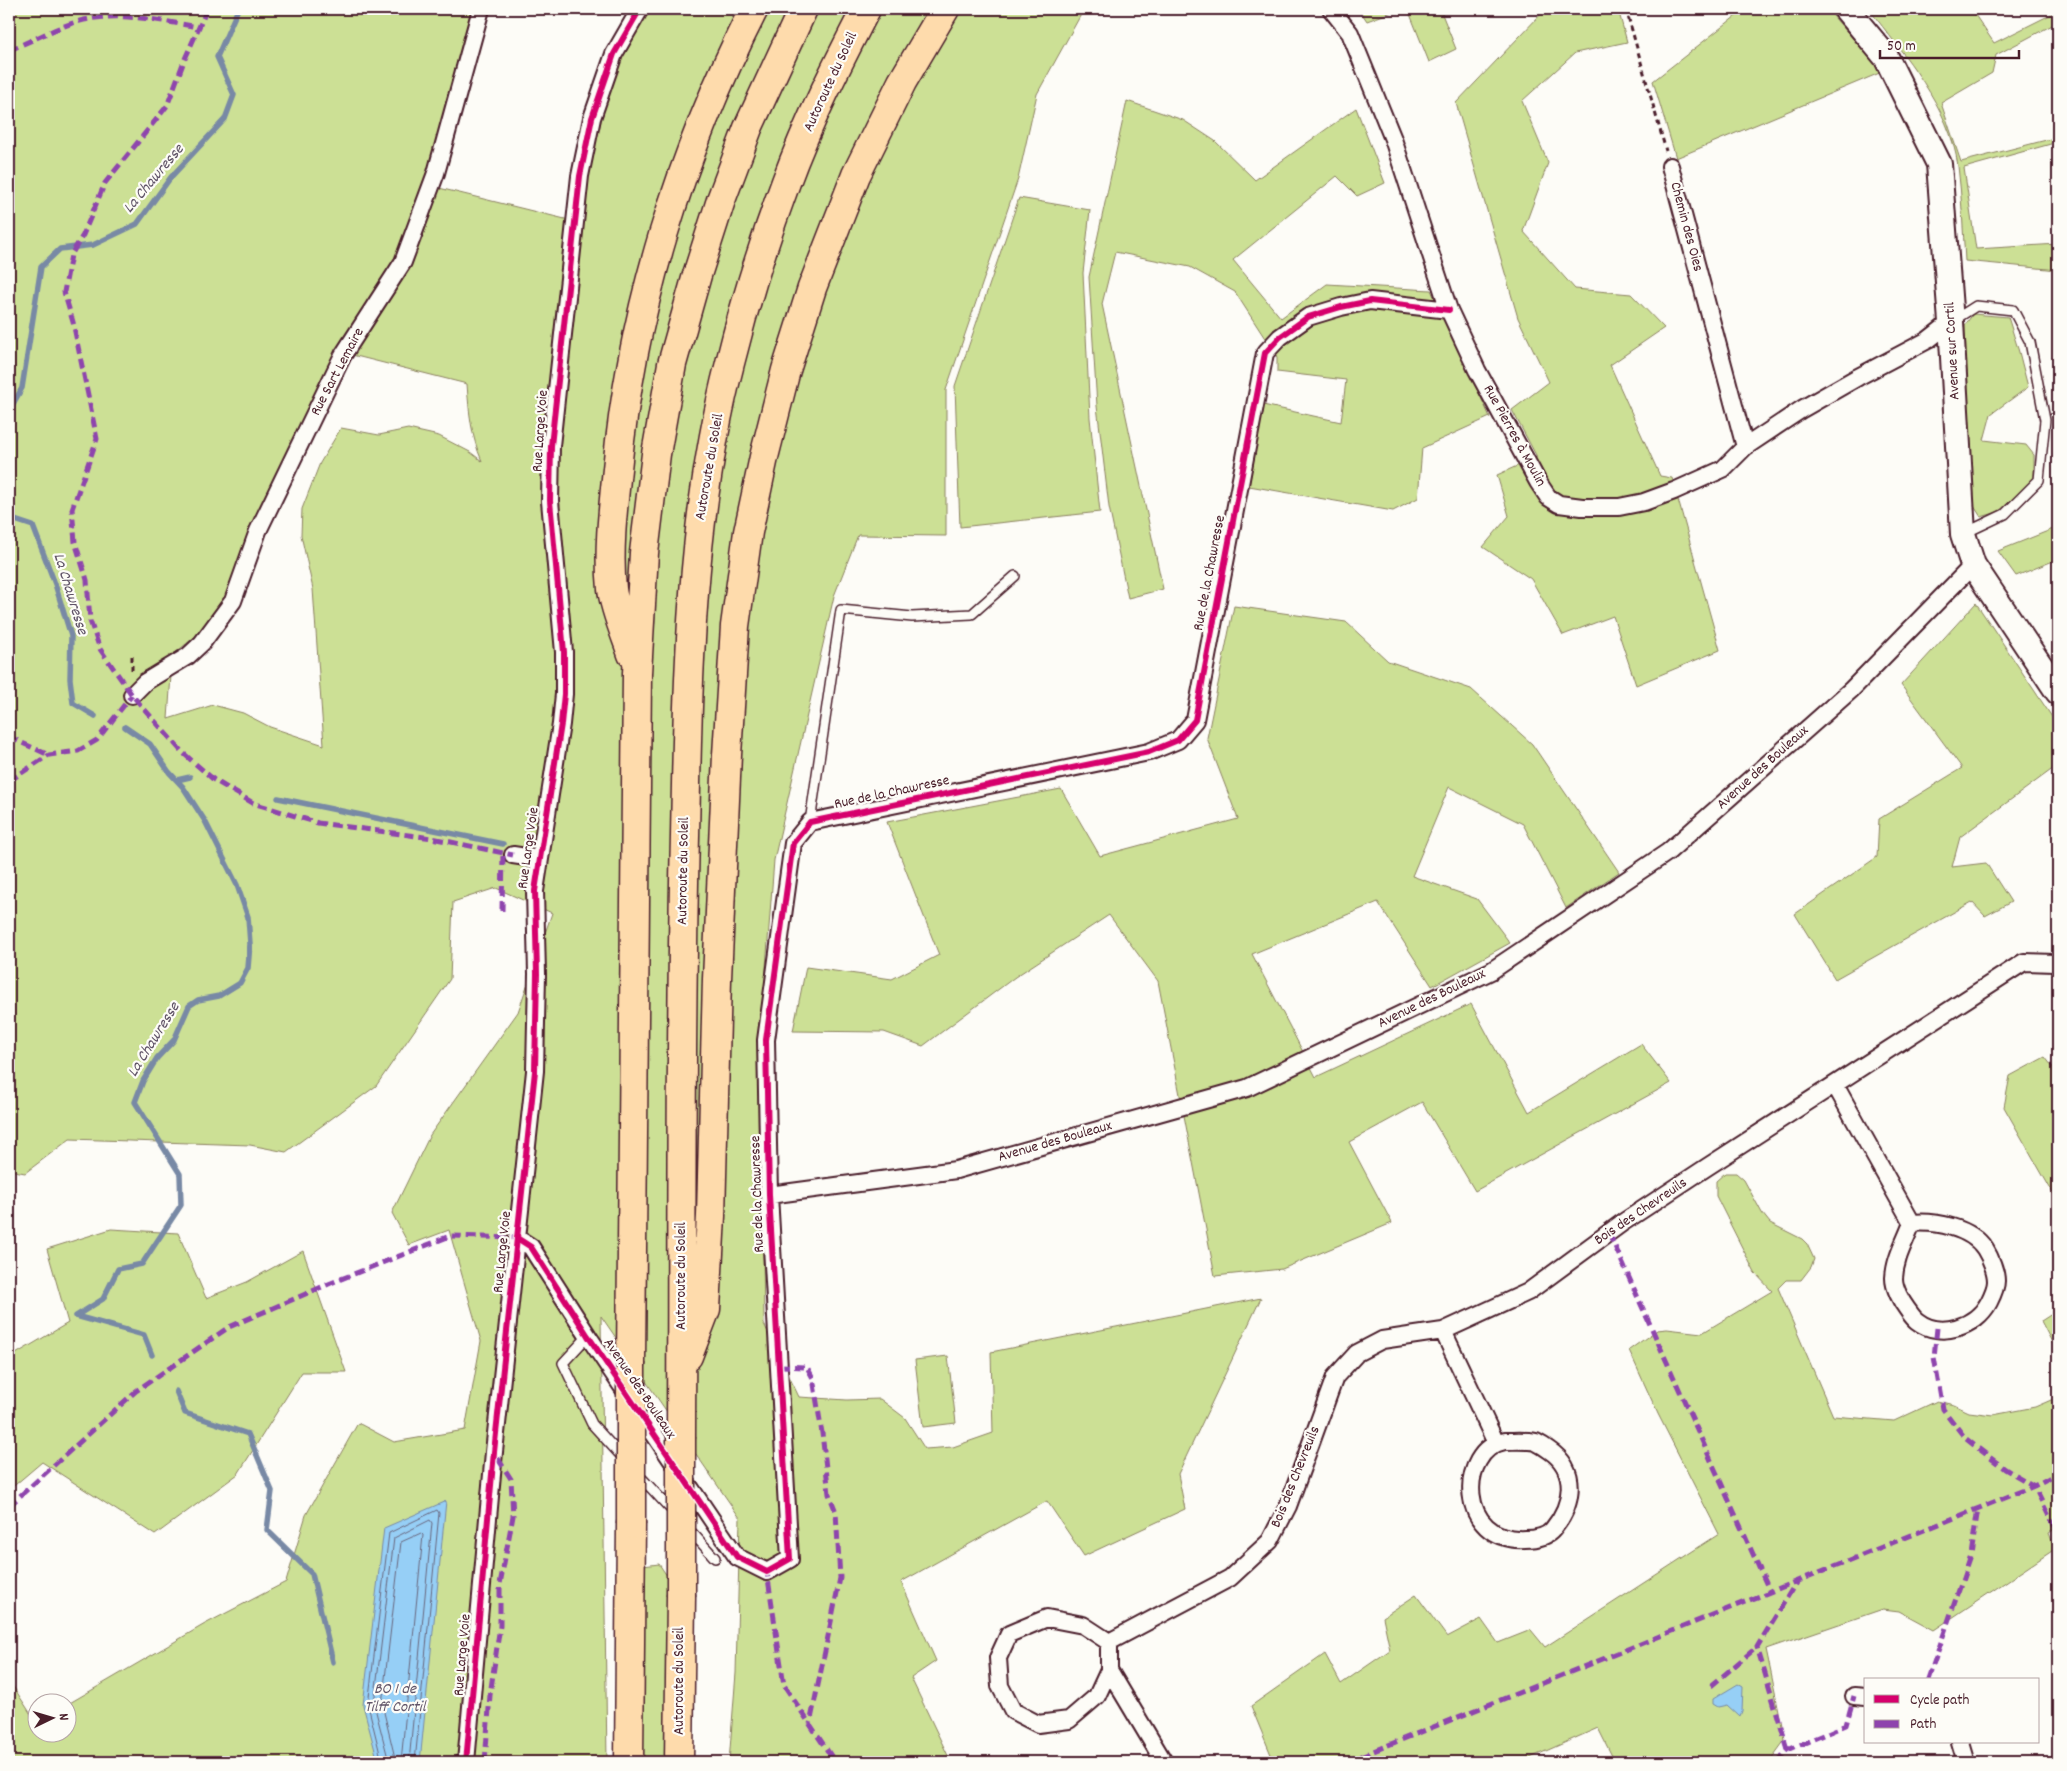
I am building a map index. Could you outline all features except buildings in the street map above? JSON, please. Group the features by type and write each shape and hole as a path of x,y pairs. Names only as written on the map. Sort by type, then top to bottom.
{"highway":[{"path":"637,673 612,591 612,521 626,390 644,301 673,206 705,113 754,9"},
{"path":"629,1762 637,673 644,553 656,454 672,364 696,275 744,137 803,9"},
{"name":"Autoroute du Soleil","path":"679,1762 683,909 688,696 694,580 707,475 729,365 755,272 786,181 822,97 866,9"},
{"path":"682,1373 706,1309 711,1216 717,978 728,745 735,626 748,532 764,457 786,370 812,288 856,175 902,82 945,9"}],"main road":[{"name":"Avenue sur Cortil","path":"1846,9 1886,57 1939,164 1951,322 1963,534 1973,565 2058,692"}],"street":[{"name":"Rue Sart Lemaire","path":"132,695 145,682 188,656 202,643 233,601 258,531 343,355 403,262 436,173 481,9"},
{"name":"Rue Large Voie","path":"466,1762 494,1452 535,1070 537,974 534,891 561,724 564,694 564,652 550,501 551,446 580,176 592,118 611,63 640,9"},
{"name":"Rue Pierres à Moulin","path":"1331,9 1350,33 1389,130 1450,310 1477,370 1538,482 1548,497 1559,504 1582,507 1619,507 1644,502 1724,469 1745,446 1842,386 1928,340 1951,322"},
{"name":"Chemin des Oies","path":"1670,166 1745,446"},
{"name":"Rue de la Chawresse","path":"736,1557 767,1572 790,1559 769,1195 766,1040 792,842 810,822 1149,752 1178,740 1195,720 1265,353 1280,337 1308,317 1341,307 1370,301 1450,310"},
{"name":"Avenue des Bouleaux","path":"769,1195 956,1170 1247,1088 1491,971 1668,852 1851,690 1973,565"},
{"path":"513,855 539,859"},
{"name":"Bois des Chevreuils","path":"1108,1642 1230,1578 1270,1541 1288,1506 1335,1377 1357,1353 1382,1340 1443,1331 1528,1292 1622,1223 2024,962 2054,963 2058,965"},
{"path":"1835,1085 1912,1224"},
{"path":"1912,1224 1934,1224 1972,1235 1984,1248 1992,1264 1996,1281 1993,1294 1984,1311 1971,1323 1944,1330 1927,1327 1916,1320 1901,1302 1894,1280 1898,1255 1912,1224"},
{"name":"Avenue des Bouleaux","path":"517,1238 532,1247 588,1336 736,1557"},
{"path":"1443,1331 1496,1443"},
{"path":"1519,1440 1537,1443 1557,1455 1568,1474 1571,1493 1563,1517 1551,1533 1536,1539 1514,1540 1493,1533 1481,1521 1473,1508 1472,1485 1477,1463 1485,1452 1496,1443 1519,1440"},
{"path":"1047,1618 1083,1625 1108,1642 1108,1670 1097,1696 1069,1720 1038,1724 1014,1711 1000,1686 998,1658 1009,1634 1047,1618"},
{"path":"1108,1670 1164,1762"},
{"path":"1961,1744 1966,1762"}],"lane":[{"path":"1951,322 1976,306 2013,310 2030,342 2045,420 2039,480 2004,514 1963,534"},
{"path":"810,822 841,610 912,617 972,614 1015,576"},
{"path":"588,1336 563,1363 592,1424 715,1558"}],"green space":[{"path":"9,9 476,9 429,171 400,262 338,358 241,552 239,572 226,602 218,614 198,634 164,662 171,675 168,719 213,705 243,713 270,727 324,745 313,589 301,535 302,509 320,463 341,428 379,435 408,429 439,436 470,452 482,461 473,433 467,384 352,355 409,265 435,187 569,220 543,487 555,633 571,649 561,565 557,489 561,410 571,302 589,171 609,88 623,52 648,9 1084,9 1037,94 1018,179 946,390 946,536 858,535 834,596 774,860 760,1048 764,1324 799,1397 847,1400 880,1399 905,1418 925,1449 953,1447 993,1433 991,1352 1261,1298 1178,1474 1185,1509 1084,1556 1047,1501 901,1582 936,1661 911,1678 951,1762 729,1762 736,1673 740,1518 601,1316 607,1762 9,1762 9,1680 28,1710 28,1744 78,1744 78,1698 205,1624 286,1582 306,1515 358,1423 394,1442 465,1430 481,1341 449,1230 409,1245 392,1213 430,1135 518,1012 552,913 496,888 453,902 450,979 376,1086 286,1152 250,1145 70,1139 25,1173 9,1170"},
{"path":"1359,9 1400,9 1367,21"},
{"path":"1408,9 1440,9 1456,49 1429,62"},
{"path":"1540,9 1618,9 1627,42 1575,53 1522,101 1548,163 1523,231 1575,289 1631,294 1664,328 1610,365 1660,476 1672,478 1720,650 1636,685 1613,616 1563,635 1531,579 1483,547 1509,516 1497,475 1537,457 1512,410 1549,382 1518,318 1456,103 1541,14"},
{"path":"1745,9 1827,9 1882,72 1676,158 1653,81"},
{"path":"1869,9 1971,9 1994,43 2058,11 2058,22 1996,55 1992,73 1941,103 1961,162 2058,137 2058,142 1964,168 1976,249 2058,244 2058,270 1965,261 1958,166 1946,123 1924,83"},
{"path":"1127,101 1183,120 1215,141 1255,180 1356,108 1385,183 1357,196 1337,176 1233,260 1281,318 1327,284 1431,290 1490,417 1422,448 1418,498 1393,511 1249,486 1263,405 1341,422 1346,380 1277,372 1277,357 1235,292 1190,267 1115,252 1102,304 1163,589 1128,598 1109,507 1097,406 1089,277"},
{"path":"1019,198 1090,210 1083,273 1090,418 1100,512 960,527 955,386"},
{"path":"1973,314 2008,317 2028,387 1991,414 1984,440 2026,445 2034,455 2034,480 1998,512 1981,517 1972,503 1965,373 1965,325"},
{"path":"2058,527 2058,559 2016,576 1998,551"},
{"path":"1976,603 2058,726 2058,765 1960,837 1952,867 1986,863 2011,902 1985,916 1972,902 1835,979 1795,914 1877,857 1879,819 1962,768 1901,685"},
{"path":"1234,606 1346,622 1388,661 1471,689 1532,744 1619,872 1566,908 1523,824 1449,787 1412,876 1477,899 1510,943 1432,986 1378,902 1252,954 1316,1077 1471,1004 1529,1112 1641,1044 1671,1083 1475,1191 1422,1102 1349,1142 1392,1223 1282,1269 1215,1276 1158,981 1109,915 1015,977 923,1046 884,1032 793,1031 806,967 892,979 939,955 887,822 1061,789 1100,856 1238,819 1207,738"},
{"path":"2045,1057 2058,1074 2058,1202 2004,1107 2010,1076"},
{"path":"1725,1173 1736,1173 1744,1180 1762,1213 1770,1223 1802,1239 1807,1244 1814,1259 1811,1267 1801,1280 1786,1280 1778,1288 1833,1416 1894,1421 1937,1401 1954,1405 1969,1412 1993,1415 2035,1407 2058,1397 2058,1527 2049,1533 2055,1549 1934,1630 1899,1611 1883,1609 1766,1649 1785,1740 1769,1762 1615,1762 1598,1728 1521,1762 1274,1762 1251,1706 1325,1654 1341,1684 1390,1650 1383,1617 1416,1595 1447,1637 1481,1619 1498,1643 1531,1630 1545,1647 1719,1534 1658,1414 1629,1350 1657,1330 1667,1329 1702,1333 1772,1291 1755,1273 1716,1196 1716,1181"},
{"path":"111,1229 178,1233 206,1298 247,1282 303,1251 346,1372 302,1372 238,1474 155,1535 42,1462 9,1490 9,1358 68,1323 47,1249"},
{"path":"2058,1310 2058,1354 2041,1321"},
{"path":"948,1356 956,1423 923,1427 915,1360"},
{"path":"659,1564 669,1579 668,1762 642,1762 643,1566"}],"water":[{"name":"BO 1 de Tilff Cortil","path":"446,1501 420,1762 378,1762 363,1705 384,1528"},
{"path":"1738,1684 1743,1687 1740,1717 1727,1705 1718,1707 1713,1704 1713,1699"}],"waterway":[{"name":"La Chawresse","path":"9,411 22,388 41,267 60,249 93,245 137,224 171,177 225,119 234,95 217,57 238,9"},
{"name":"La Chawresse","path":"9,518 33,526 55,584 71,636 70,679 73,703 95,716"},
{"name":"La Chawresse","path":"125,727 150,744 169,772 183,787 205,821 237,885 248,917 250,944 248,968 240,983 219,996 198,1000 189,1006 174,1040 157,1058 143,1081 135,1102 180,1174 181,1205 142,1264 118,1269 103,1299 76,1316 144,1335 152,1355"},
{"path":"177,780 190,777"},
{"path":"278,798 503,844"},
{"name":"La Chawresse","path":"176,1391 185,1413 248,1434 272,1491 267,1530 312,1574 333,1662"}],"marked path":[{"path":"207,9 167,106 105,183 83,235 71,255 64,292 73,322 97,439 72,509 75,542 87,580 90,621 100,649 132,695 182,752 214,780 253,803 318,823 432,838 513,855"},
{"path":"9,50 63,27 95,18 140,18 199,27"},
{"path":"9,781 49,755 78,751 97,740 132,695"},
{"path":"9,737 49,755"},
{"path":"502,911 503,852"},
{"path":"1609,1233 1770,1592"},
{"path":"9,1506 136,1391 229,1327 331,1283 450,1236 517,1238"},
{"path":"1937,1328 1934,1357 1943,1409 1965,1438 2005,1469 2034,1486 2058,1534"},
{"path":"779,1366 807,1367 813,1378 829,1494 836,1512 840,1578 810,1724"},
{"path":"485,1762 490,1695 500,1626 500,1584 513,1516 511,1479 495,1454"},
{"path":"1346,1762 2034,1486 2058,1473"},
{"path":"1929,1678 1971,1555 1978,1508"},
{"path":"763,1570 767,1572 784,1685 835,1762"},
{"path":"1788,1750 1757,1647 1797,1581"},
{"path":"1711,1686 1757,1647"},
{"path":"1776,1762 1788,1750 1846,1725 1854,1696"}],"cycle path":[{"path":"466,1762 494,1452 535,1071 537,974 535,891 564,694 564,652 550,501 551,446 580,176 592,118 614,54 640,9"},
{"path":"517,1238 531,1247 588,1336 737,1557 767,1572 790,1559 769,1195 766,1040 793,843 810,822 1149,752 1178,740 1195,720 1265,353 1280,337 1308,317 1341,307 1370,301 1449,310"}]}
